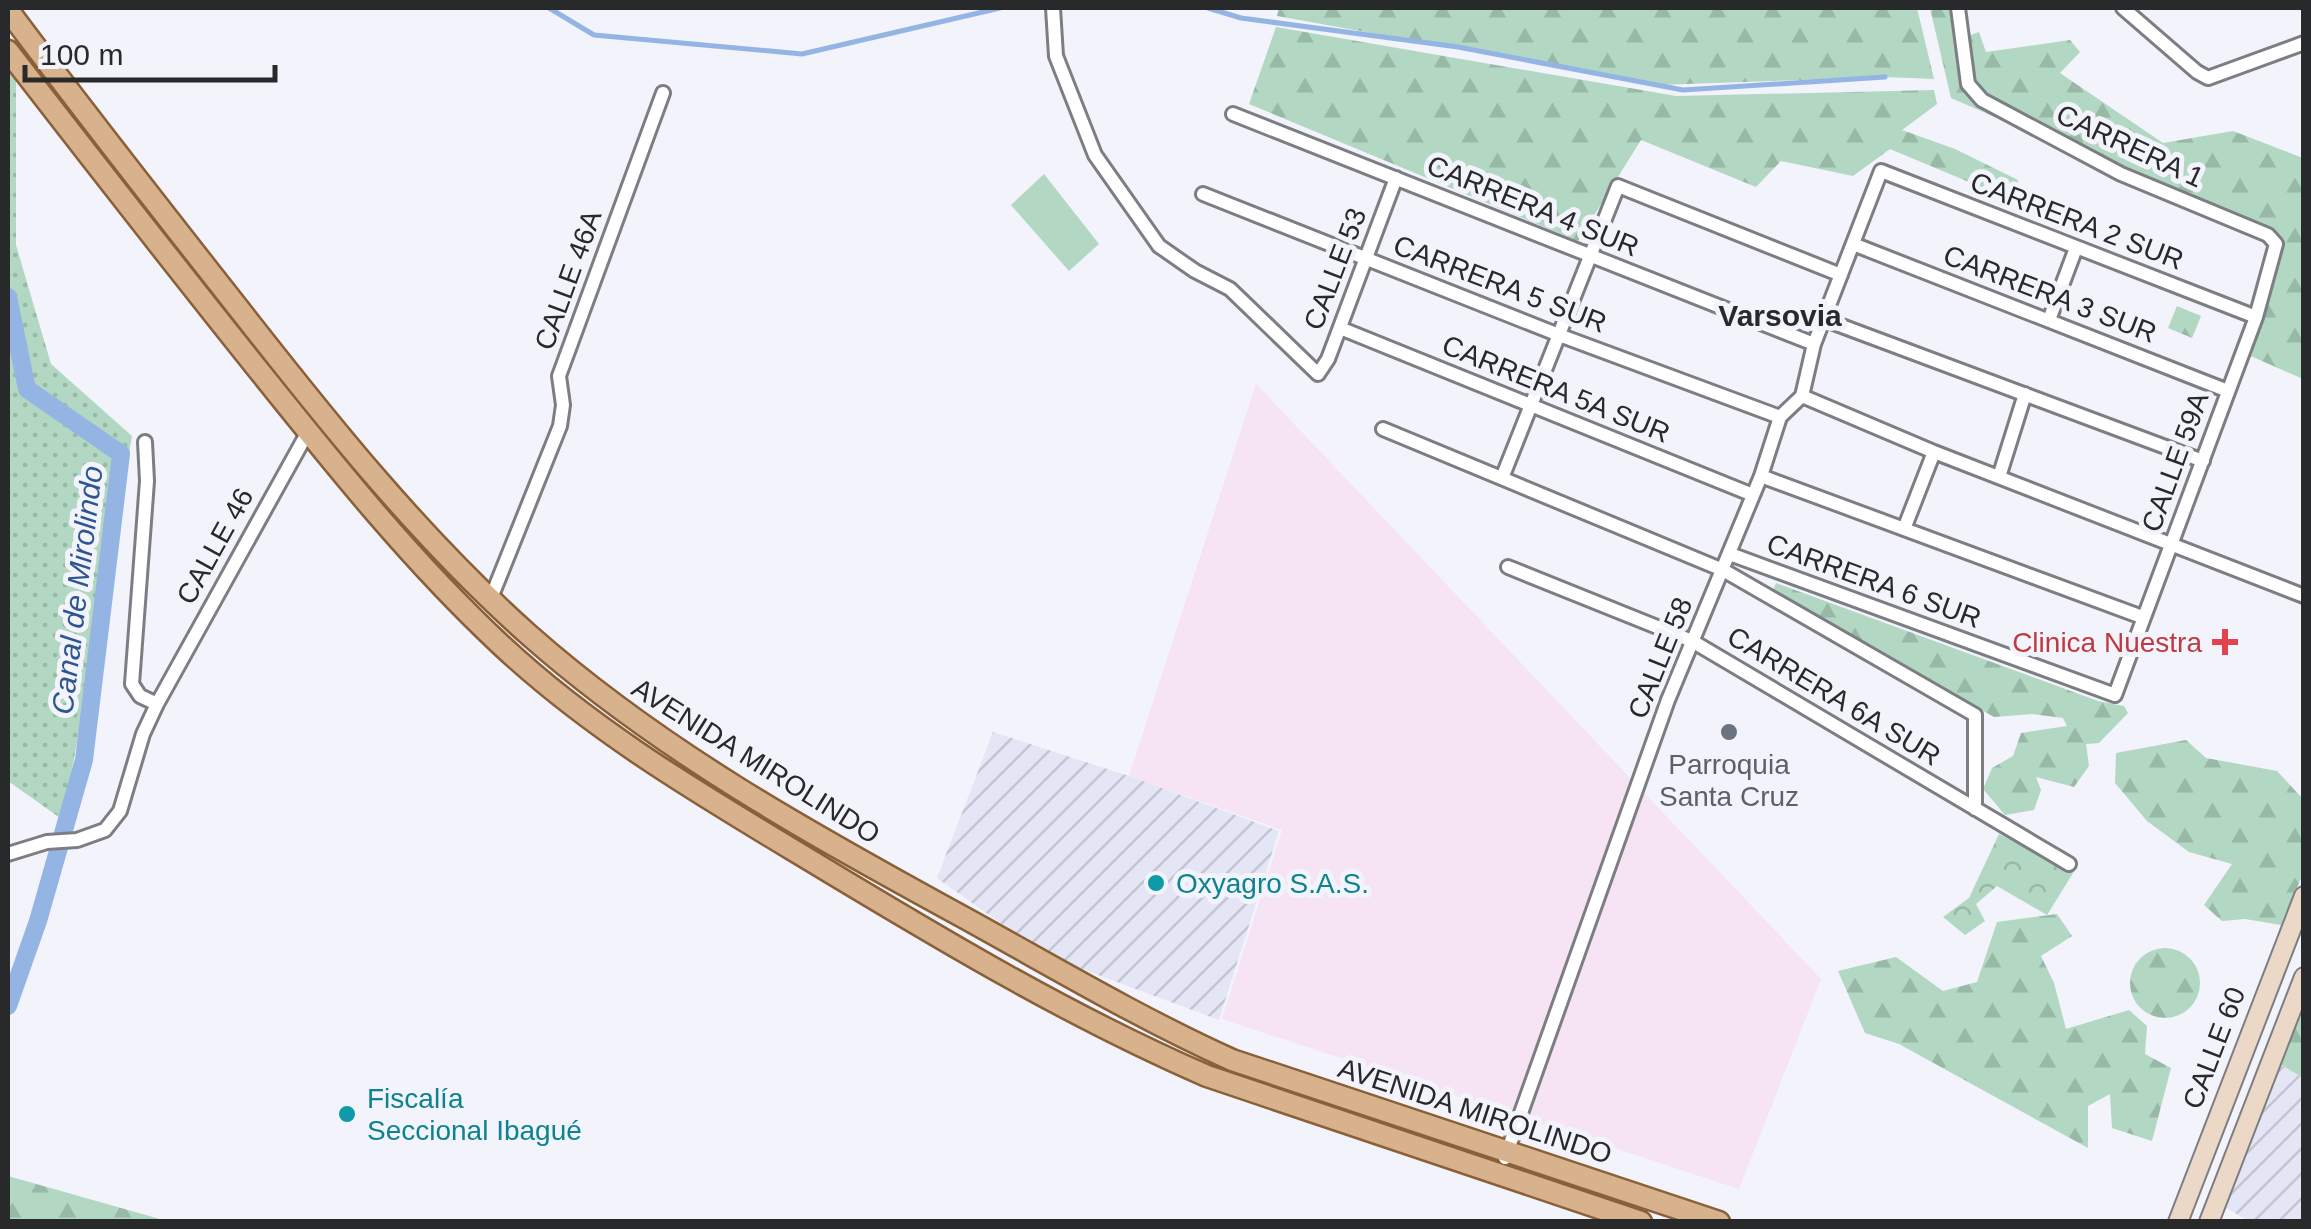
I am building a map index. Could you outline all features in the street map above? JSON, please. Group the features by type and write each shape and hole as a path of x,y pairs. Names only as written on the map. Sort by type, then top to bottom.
{"main road":[{"name":"AVENIDA MIROLINDO","path":"8,10 411,553 498,642 618,742 954,948 1153,1052 1207,1076 1640,1222"},
{"name":"AVENIDA MIROLINDO","path":"8,50 239,346 491,598 601,694 686,756 899,882 1171,1032 1232,1060 1719,1222"},
{"name":"CALLE 60","path":"2178,1222 2304,896"},
{"name":"CALLE 60","path":"2209,1222 2304,976"}],"street":[{"name":"CALLE 53","path":"1053,8 1056,56 1095,155 1159,246 1195,271 1230,288 1318,374 1328,360 1396,178"},
{"name":"CARRERA 1","path":"1958,8 1968,84 1982,100 2121,174 2268,235 2276,244"},
{"path":"2122,8 2208,78 2304,43"},
{"name":"CALLE 46A","path":"491,598 560,426 559,376 663,92"},
{"name":"CARRERA 4 SUR","path":"1233,114 1814,344"},
{"name":"CARRERA 2 SUR","path":"1852,244 1881,171 2256,317"},
{"path":"1502,478 1618,186 1840,274"},
{"name":"CARRERA 5 SUR","path":"1203,194 1559,335 1780,416"},
{"path":"1780,416 1802,396 1814,344 1852,244"},
{"name":"CARRERA 3 SUR","path":"1852,244 2228,390"},
{"name":"CALLE 59A","path":"2114,695 2256,317 2276,244"},
{"path":"2048,320 2076,248"},
{"path":"1823,319 2203,460"},
{"name":"CARRERA 5A SUR","path":"1340,328 1753,495"},
{"path":"1998,477 2024,394"},
{"path":"1802,396 1934,452 2304,596"},
{"name":"CALLE 58","path":"1500,1173 1668,700 1761,476 1780,416"},
{"name":"CALLE 46","path":"8,854 105,830 120,812 143,734 157,704 316,424"},
{"name":"CARRERA 6 SUR","path":"1384,429 1723,570 1975,715 1976,809"},
{"path":"145,442 147,481 132,684 140,696 157,704"},
{"path":"1904,529 1934,452"},
{"path":"1761,476 2142,617"},
{"name":"CARRERA 6 SUR","path":"1730,554 2114,695"},
{"name":"CARRERA 6A SUR","path":"1508,567 1692,641 2070,864"}],"shaded area":[{"path":"1256,384 1821,979 1739,1189 1222,1019 1282,830 1129,776"},
{"path":"993,732 1279,831 1219,1020 1047,956 937,878"},
{"path":"2278,1063 2303,1078 2303,1221 2248,1221 2225,1207"}],"green space":[{"path":"1279,8 1917,8 1934,79 1885,77 1659,85 1277,16"},
{"path":"1930,8 1952,8 1960,39 1979,32 1986,52 2070,40 2080,52 2060,73 2163,143 2233,131 2303,158 2303,379 2246,354 2269,300 2277,239 1951,98"},
{"path":"1276,27 1676,96 1934,90 1937,104 1902,130 1955,149 2018,180 2012,200 1890,149 1853,176 1781,161 1756,187 1641,140 1578,241 1249,104"},
{"path":"8,64 16,74 16,245 51,364 132,436 63,820 8,781"},
{"path":"1044,174 1099,244 1069,271 1011,205"},
{"path":"2177,306 2201,316 2192,338 2168,328"},
{"path":"1776,583 2098,701 2124,706 2128,713 2099,743 2086,744 2089,766 2074,787 2036,777 2041,790 2034,810 2005,815 1983,789 1992,768 2013,756 2021,733 2067,726 2063,718 2032,714 1994,717 1773,590"},
{"path":"2186,740 2206,758 2277,771 2303,799 2303,874 2281,925 2245,919 2222,921 2204,905 2232,864 2189,852 2147,821 2115,783 2116,753"},
{"path":"1999,834 2075,870 2047,915 1997,886 1976,904 1985,921 1965,935 1943,917 1969,898"},
{"path":"2057,914 2072,936 2041,956 2054,983 2066,1029 2129,1010 2147,1026 2145,1054 2171,1068 2152,1141 2112,1128 2110,1094 2088,1106 2088,1148 1899,1044 1865,1033 1838,971 1896,957 1943,991 1977,982 1997,922"},
{"path":"2165,948 2179,950 2190,958 2198,969 2198,997 2190,1008 2179,1016 2165,1018 2151,1016 2140,1008 2132,997 2130,983 2132,969 2140,958 2151,950"},
{"path":"2300,1004 2304,1007 2303,1078 2278,1063"},
{"path":"8,1176 167,1221 8,1221"}],"waterway":[{"path":"549,8 594,35 802,54 1000,8"},
{"path":"1208,8 1241,18 1458,47 1683,90 1885,77"},
{"name":"Canal de Mirolindo","path":"8,297 27,389 121,454 84,760 38,921 8,1006"}],"place":[{"name":"Clinica Nuestra","path":"2225,642"},
{"name":"Parroquia Santa Cruz","path":"1729,732"},
{"name":"Oxyagro S.A.S.","path":"1156,883"},
{"name":"Fiscalía Seccional Ibagué","path":"347,1114"}],"district":[{"name":"Varsovia","path":"1780,315"}]}
